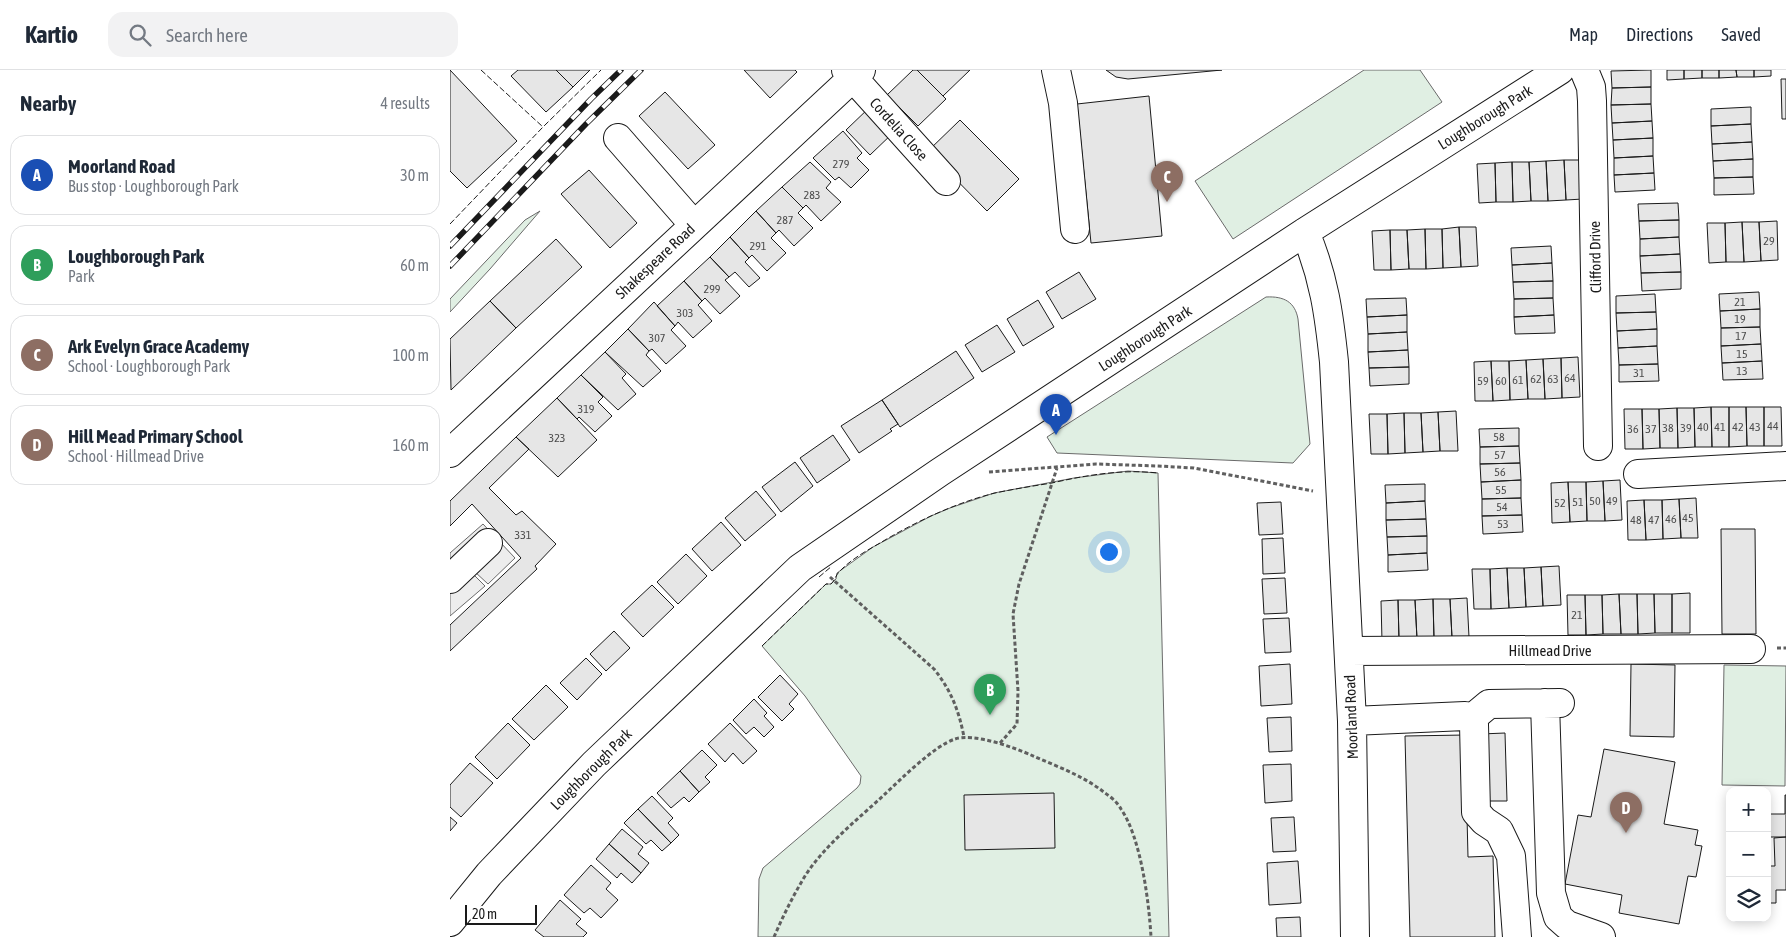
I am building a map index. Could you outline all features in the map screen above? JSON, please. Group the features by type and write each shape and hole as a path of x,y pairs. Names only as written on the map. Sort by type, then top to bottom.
{"street":[{"path":"1056,70 1063,102 1075,229"},
{"name":"Loughborough Park","path":"450,922 489,874 594,764 800,568 940,472 1305,232 1560,70"},
{"name":"Clifford Drive","path":"1584,70 1591,88 1592,101 1598,446"},
{"name":"Cordelia Close","path":"853,73 946,181"},
{"name":"Shakespeare Road","path":"450,453 694,225 853,73"},
{"path":"618,138 694,225"},
{"name":"Moorland Road","path":"1305,232 1316,258 1322,282 1334,362 1352,721 1355,937"},
{"path":"1638,474 1786,466"},
{"path":"452,573 488,543"},
{"name":"Hillmead Drive","path":"1349,652 1750,649"},
{"path":"1471,719 1489,704 1552,703 1551,893 1558,917 1567,925 1600,937"},
{"path":"1352,721 1465,716 1471,719 1474,724 1476,812 1484,821 1499,831 1512,856 1517,937"}],"path":[{"path":"983,472 1096,464 1194,468 1313,491"},
{"path":"1000,743 1017,724 1018,691 1013,614 1019,584 1057,468"},
{"path":"829,576 934,669 955,702 961,718 964,737"},
{"path":"774,937 806,875 832,844 910,770 943,745 964,737 1013,747 1085,780 1105,792 1121,808 1131,828 1138,852 1151,937"}],"green space":[{"path":"1364,70 1420,70 1442,102 1233,239 1195,181"},
{"path":"540,211 450,312 450,299 525,220"},
{"path":"1266,297 1288,301 1297,313 1298,319 1310,444 1293,463 1057,453 1047,437"},
{"path":"1128,471 1158,473 1169,937 758,937 759,879 763,868 857,788 860,784 861,776 805,696 762,646 826,584 831,584 836,579 837,573 873,547 931,516 994,493 1074,478"},
{"path":"1724,665 1786,666 1785,786 1722,785"}],"shaded area":[{"path":"483,524 515,558 488,584 474,571 472,573 485,586 450,616 450,553"}],"building":[{"path":"450,70 517,141 467,188 450,171"},
{"path":"518,70 556,70 573,87 546,112 511,76"},
{"path":"556,70 590,70 573,87"},
{"path":"744,70 795,70 797,72 770,98"},
{"path":"913,70 917,70 946,99 918,126 887,95"},
{"path":"917,70 970,70 943,96"},
{"path":"1106,70 1222,70 1128,79 1116,77"},
{"path":"1651,70 1651,87 1612,88 1611,71"},
{"path":"1667,70 1684,70 1684,79 1667,80"},
{"path":"1684,70 1702,70 1702,78 1684,79"},
{"path":"1702,70 1719,70 1719,78 1702,78"},
{"path":"1719,70 1736,70 1737,77 1719,78"},
{"path":"1736,70 1754,70 1754,77 1737,77"},
{"path":"1754,70 1771,70 1771,76 1754,77"},
{"path":"1781,79 1786,79 1786,119 1782,119"},
{"path":"1651,87 1651,104 1611,105 1612,88"},
{"path":"665,92 715,145 688,169 639,116"},
{"path":"1149,96 1162,236 1091,243 1077,104"},
{"path":"1651,104 1652,121 1612,123 1611,105"},
{"path":"871,106 895,131 870,155 846,130"},
{"path":"1751,107 1751,124 1711,126 1711,109"},
{"path":"960,120 1019,179 987,211 928,151"},
{"path":"1652,121 1653,138 1613,140 1612,123"},
{"path":"1751,124 1752,142 1712,144 1711,126"},
{"path":"843,131 862,153 857,158 869,170 851,188 839,177 835,180 813,158"},
{"path":"1653,138 1653,156 1614,158 1613,140"},
{"path":"1752,142 1753,159 1713,161 1712,144"},
{"path":"1653,156 1654,173 1614,175 1614,158"},
{"path":"1753,159 1753,177 1714,178 1713,161"},
{"path":"1564,160 1581,160 1583,199 1566,200"},
{"path":"1564,160 1566,200 1548,201 1546,161"},
{"path":"1546,161 1548,201 1531,201 1529,162"},
{"path":"810,162 831,182 826,188 841,202 821,221 806,205 803,208 782,187"},
{"path":"1512,162 1529,162 1531,201 1513,202"},
{"path":"1512,162 1513,202 1496,202 1495,163"},
{"path":"1495,163 1496,202 1479,203 1477,164"},
{"path":"589,170 637,223 610,248 561,194"},
{"path":"1654,173 1655,190 1615,192 1614,175"},
{"path":"1753,177 1754,194 1714,195 1714,178"},
{"path":"782,187 803,208 798,213 813,228 794,246 779,230 776,233 756,211"},
{"path":"1678,203 1679,220 1639,221 1638,204"},
{"path":"756,211 776,233 771,238 786,253 767,271 752,255 749,258 730,237"},
{"path":"1679,220 1679,237 1640,239 1639,221"},
{"path":"1777,221 1778,260 1761,261 1759,222"},
{"path":"1742,222 1744,262 1726,262 1725,223"},
{"path":"1742,222 1759,222 1761,261 1744,262"},
{"path":"1707,223 1725,223 1726,262 1709,263"},
{"path":"1459,227 1476,227 1478,266 1461,267"},
{"path":"1459,227 1461,267 1443,268 1442,229"},
{"path":"1425,229 1442,229 1443,268 1426,269"},
{"path":"1425,229 1426,269 1409,269 1407,230"},
{"path":"1390,230 1407,230 1409,269 1391,270"},
{"path":"1390,230 1391,270 1374,270 1372,231"},
{"path":"730,237 749,258 745,262 760,278 749,287 735,272 729,277 710,257"},
{"path":"1679,237 1680,254 1640,256 1640,239"},
{"path":"556,239 582,267 516,328 490,301"},
{"path":"1551,246 1552,263 1512,265 1511,248"},
{"path":"1680,254 1681,272 1641,273 1640,256"},
{"path":"710,257 729,277 725,280 740,296 720,314 705,298 702,301 684,281"},
{"path":"1552,263 1553,281 1513,282 1512,265"},
{"path":"1079,272 1096,299 1062,319 1046,292"},
{"path":"1681,272 1681,289 1642,291 1641,273"},
{"path":"684,281 702,301 698,305 712,321 693,338 678,322 675,326 657,306"},
{"path":"1553,281 1553,298 1514,299 1513,282"},
{"path":"1759,292 1760,309 1720,311 1719,294"},
{"path":"1655,294 1656,312 1616,313 1616,296"},
{"path":"1406,298 1407,315 1367,317 1366,299"},
{"path":"1553,298 1554,315 1514,317 1514,299"},
{"path":"1038,300 1054,327 1023,346 1007,319"},
{"path":"490,301 516,328 451,390 450,339"},
{"path":"654,302 675,326 671,330 686,346 666,364 652,349 649,351 628,329"},
{"path":"1760,309 1760,327 1721,328 1720,311"},
{"path":"1656,312 1657,329 1617,331 1616,313"},
{"path":"1407,315 1407,332 1368,334 1367,317"},
{"path":"1554,315 1555,333 1515,334 1514,317"},
{"path":"997,325 1015,352 982,372 965,345"},
{"path":"1760,327 1761,344 1721,346 1721,328"},
{"path":"628,329 649,351 646,355 661,371 643,387 605,352"},
{"path":"1657,329 1657,346 1618,348 1617,331"},
{"path":"1407,332 1408,350 1368,352 1368,334"},
{"path":"1761,344 1762,361 1722,363 1721,346"},
{"path":"1657,346 1658,364 1619,365 1618,348"},
{"path":"1408,350 1409,367 1369,368 1368,352"},
{"path":"956,351 974,378 900,427 882,400"},
{"path":"605,352 626,374 622,378 636,394 618,410 581,375"},
{"path":"1578,357 1580,397 1562,398 1561,358"},
{"path":"1561,358 1562,398 1545,399 1543,359"},
{"path":"1543,359 1545,399 1528,399 1526,360"},
{"path":"1526,360 1528,399 1510,400 1509,361"},
{"path":"1491,361 1509,361 1510,400 1493,401"},
{"path":"1491,361 1493,401 1475,401 1474,362"},
{"path":"1762,361 1763,379 1723,380 1722,363"},
{"path":"1658,364 1659,381 1619,382 1619,365"},
{"path":"1409,367 1409,384 1370,386 1369,368"},
{"path":"581,375 603,397 598,402 612,416 595,432 579,417 577,419 557,398"},
{"path":"557,398 597,440 558,477 516,437"},
{"path":"882,400 898,424 890,429 892,431 859,453 841,426"},
{"path":"1711,407 1729,407 1729,447 1712,447"},
{"path":"1711,407 1712,447 1695,447 1694,408"},
{"path":"1729,407 1746,407 1747,446 1729,447"},
{"path":"1746,407 1764,407 1764,446 1747,446"},
{"path":"1764,407 1781,407 1782,446 1764,446"},
{"path":"1677,408 1694,408 1695,447 1678,448"},
{"path":"1677,408 1678,448 1660,448 1659,409"},
{"path":"1624,409 1642,409 1643,449 1625,449"},
{"path":"1642,409 1659,409 1660,448 1643,449"},
{"path":"1456,411 1458,451 1440,451 1438,412"},
{"path":"1438,412 1440,451 1423,452 1421,413"},
{"path":"1404,413 1421,413 1423,452 1405,453"},
{"path":"1404,413 1405,453 1388,454 1387,414"},
{"path":"1369,414 1387,414 1388,454 1371,454"},
{"path":"1519,428 1519,446 1480,447 1479,429"},
{"path":"833,435 850,460 817,483 800,458"},
{"path":"516,437 529,449 489,488 516,515 522,511 556,544 535,566 537,569 450,651 450,625 521,558 472,504 450,526 450,501"},
{"path":"1519,446 1520,463 1480,464 1480,447"},
{"path":"795,462 813,486 781,512 762,487"},
{"path":"1520,463 1521,480 1481,482 1480,464"},
{"path":"1521,480 1521,498 1482,499 1481,482"},
{"path":"1620,480 1622,520 1605,521 1603,481"},
{"path":"1603,481 1605,521 1587,521 1586,482"},
{"path":"1568,482 1586,482 1587,521 1570,522"},
{"path":"1568,482 1570,522 1552,523 1551,483"},
{"path":"1425,484 1425,501 1386,503 1385,485"},
{"path":"756,491 776,515 745,541 725,518"},
{"path":"1521,498 1522,515 1482,516 1482,499"},
{"path":"1696,498 1698,538 1681,538 1679,499"},
{"path":"1679,499 1681,538 1663,539 1662,500"},
{"path":"1644,500 1662,500 1663,539 1646,540"},
{"path":"1644,500 1646,540 1628,540 1627,501"},
{"path":"1425,501 1426,519 1386,520 1386,503"},
{"path":"1281,502 1283,534 1259,535 1257,503"},
{"path":"1522,515 1523,532 1483,534 1482,516"},
{"path":"1426,519 1427,536 1387,537 1386,520"},
{"path":"721,522 741,545 712,571 692,549"},
{"path":"1721,529 1755,529 1756,634 1722,634"},
{"path":"1427,536 1427,553 1388,555 1387,537"},
{"path":"1283,538 1285,573 1263,574 1262,539"},
{"path":"1427,553 1428,570 1388,572 1388,555"},
{"path":"686,554 707,576 678,604 657,582"},
{"path":"1559,566 1561,605 1543,606 1541,567"},
{"path":"1541,567 1543,606 1526,607 1524,568"},
{"path":"1507,568 1524,568 1526,607 1509,608"},
{"path":"1507,568 1509,608 1491,609 1490,569"},
{"path":"1472,569 1490,569 1491,609 1474,609"},
{"path":"1285,578 1287,613 1264,614 1262,579"},
{"path":"652,585 674,607 643,637 621,614"},
{"path":"1690,593 1690,633 1672,633 1672,594"},
{"path":"1619,594 1621,634 1603,634 1602,595"},
{"path":"1619,594 1637,594 1638,634 1621,634"},
{"path":"1637,594 1654,594 1655,633 1638,634"},
{"path":"1654,594 1672,594 1672,633 1655,633"},
{"path":"1567,595 1585,595 1586,635 1568,635"},
{"path":"1585,595 1602,595 1603,634 1586,635"},
{"path":"1467,598 1469,637 1452,638 1450,599"},
{"path":"1433,599 1450,599 1452,638 1434,639"},
{"path":"1433,599 1434,639 1417,639 1415,600"},
{"path":"1398,600 1415,600 1417,639 1399,640"},
{"path":"1398,600 1399,640 1382,641 1381,601"},
{"path":"1289,618 1291,652 1265,653 1263,619"},
{"path":"614,631 630,648 606,671 590,654"},
{"path":"586,658 602,674 577,700 560,683"},
{"path":"1290,664 1292,704 1261,706 1259,666"},
{"path":"1631,664 1675,665 1674,737 1630,736"},
{"path":"780,675 798,694 789,704 794,709 782,721 758,697"},
{"path":"546,685 568,707 534,740 512,719"},
{"path":"754,699 767,713 764,716 774,727 764,737 754,727 746,734 733,720"},
{"path":"1291,717 1292,751 1269,752 1267,718"},
{"path":"508,723 530,745 497,779 475,757"},
{"path":"730,723 757,751 743,764 733,753 725,762 708,744"},
{"path":"1505,733 1507,801 1483,801 1481,734"},
{"path":"1465,735 1468,857 1493,856 1495,937 1410,937 1405,736"},
{"path":"1604,749 1675,762 1664,824 1698,830 1695,845 1702,846 1696,877 1688,876 1679,924 1619,913 1622,895 1565,884 1578,815 1591,817"},
{"path":"702,750 717,765 705,777 710,782 699,792 680,771"},
{"path":"470,763 493,783 461,817 450,807 450,785"},
{"path":"1291,764 1292,801 1265,803 1263,765"},
{"path":"680,771 699,792 689,802 684,797 671,808 657,793"},
{"path":"1054,793 1055,848 965,850 964,795"},
{"path":"1786,795 1786,837 1771,837 1771,814 1785,814"},
{"path":"652,796 673,818 668,823 679,835 671,843 638,809"},
{"path":"638,809 671,843 662,851 651,840 646,844 624,823"},
{"path":"450,817 457,823 450,831"},
{"path":"1294,817 1296,851 1273,852 1271,818"},
{"path":"622,829 643,847 638,854 649,863 641,873 609,844"},
{"path":"1786,837 1786,890 1776,890 1776,903 1771,903 1771,866 1775,866 1774,838"},
{"path":"609,844 641,873 632,883 621,873 617,878 596,859"},
{"path":"1298,861 1301,903 1269,905 1267,863"},
{"path":"591,865 611,883 606,889 618,900 601,918 590,908 584,913 564,895"},
{"path":"560,900 581,919 576,924 587,933 583,937 544,937 535,930"},
{"path":"1300,917 1301,937 1277,937 1276,918"}],"railway":[{"path":"450,246 621,70"},
{"path":"450,266 586,124 641,70"}],"fence":[{"path":"481,70 543,127"},
{"path":"450,224 543,127 601,70"},
{"path":"762,646 826,584 831,584 839,572 853,560 893,535 936,514 980,497 1009,490 1105,474 1131,472 1158,473"},
{"path":"819,577 832,566"}],"place":[{"name":"Ark Evelyn Grace Academy","path":"1167,202"},
{"name":"Moorland Road","path":"1056,435"},
{"name":"Loughborough Park","path":"990,715"},
{"name":"Hill Mead Primary School","path":"1626,833"}]}
